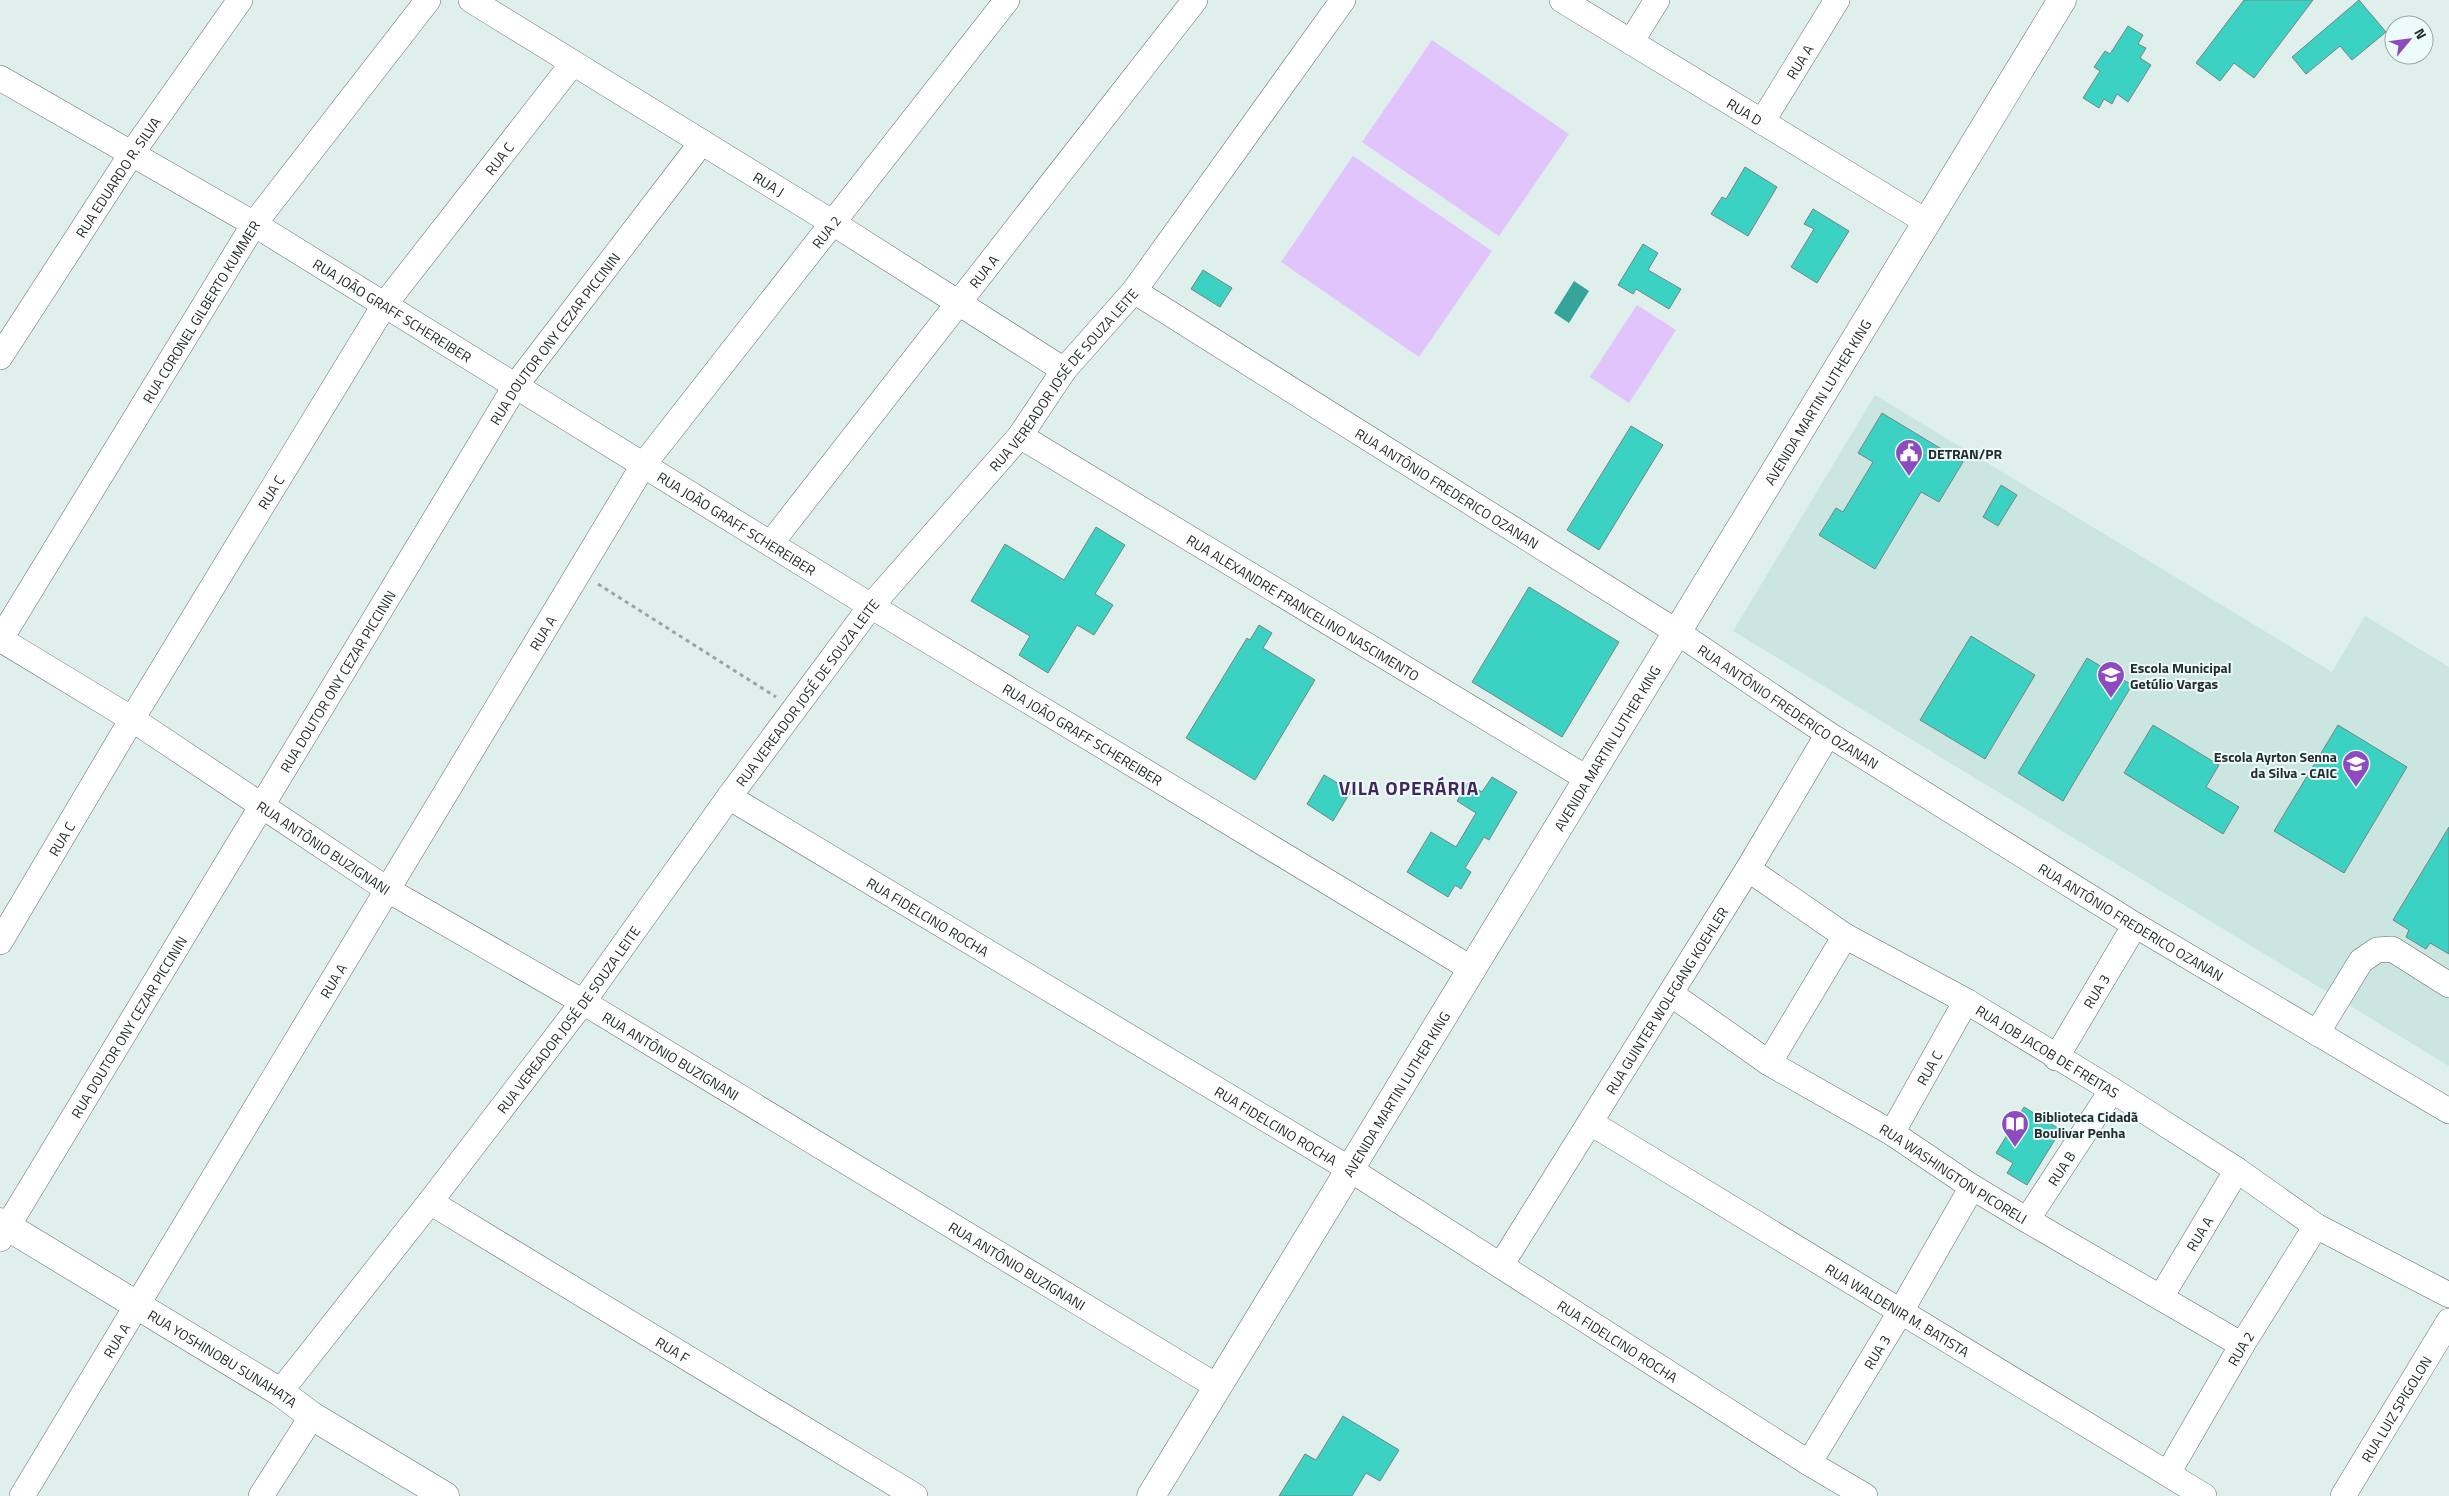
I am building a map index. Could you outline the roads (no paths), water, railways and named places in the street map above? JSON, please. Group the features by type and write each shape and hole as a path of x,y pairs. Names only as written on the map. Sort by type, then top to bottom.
{"main road":[{"name":"AVENIDA MARTIN LUTHER KING","path":"1152,1496 2062,0"},
{"name":"RUA YOSHINOBU SUNAHATA","path":"2,1229 137,1306 280,1392 312,1416 445,1496"}],"street":[{"name":"RUA EDUARDO R. SILVA","path":"0,357 132,152 240,0"},
{"name":"RUA CORONEL GILBERTO KUMMER","path":"0,640 254,224 428,0"},
{"name":"RUA J","path":"471,0 833,223 1064,370"},
{"name":"RUA 2","path":"644,464 1007,0"},
{"name":"RUA A","path":"771,543 1195,0"},
{"name":"RUA VEREADOR JOSÉ DE SOUZA LEITE","path":"280,1392 430,1202 583,1002 729,798 871,606 1020,436 1064,370 1134,290 1343,0"},
{"name":"RUA D","path":"1562,0 1927,222"},
{"path":"1631,42 1657,0"},
{"name":"RUA A","path":"1762,122 1837,0"},
{"name":"RUA C","path":"0,942 132,719 385,304 573,63"},
{"name":"RUA JOÃO GRAFF SCHEREIBER","path":"0,78 132,152 254,224 871,606 1472,969"},
{"name":"RUA DOUTOR ONY CEZAR PICCININ","path":"2,1229 262,805 516,385 702,142"},
{"name":"RUA ANTÔNIO FREDERICO OZANAN","path":"1134,290 1677,632 1828,734 2135,925 2449,1111"},
{"name":"RUA ALEXANDRE FRANCELINO NASCIMENTO","path":"1020,436 1588,779"},
{"name":"RUA A","path":"22,1496 644,464"},
{"name":"RUA ANTÔNIO BUZIGNANI","path":"0,640 132,719 388,890 583,1002 1218,1388"},
{"name":"RUA GUINTER WOLFGANG KOEHLER","path":"1501,1265 1748,869 1828,734"},
{"name":"RUA FIDELCINO ROCHA","path":"729,798 1350,1170 1809,1463 1865,1496"},
{"name":"RUA JOB JACOB DE FREITAS","path":"1748,869 1845,936 1966,1001 2056,1058 2112,1090 2237,1170 2316,1226 2449,1295"},
{"name":"RUA 3","path":"2056,1058 2135,925"},
{"path":"1769,1063 1845,936"},
{"path":"2317,1033 2361,960 2377,950 2392,949 2449,985"},
{"name":"RUA WASHINGTON PICORELI","path":"1671,994 1769,1063 1892,1133 1972,1187 2027,1220 2242,1344"},
{"name":"RUA C","path":"1892,1133 1966,1001"},
{"name":"RUA B","path":"2027,1220 2112,1090"},
{"name":"RUA WALDENIR M. BATISTA","path":"1591,1123 2204,1496"},
{"name":"RUA A","path":"2162,1297 2237,1170"},
{"name":"RUA 3","path":"1809,1463 1901,1311 1972,1187"},
{"name":"RUA F","path":"430,1202 915,1496"},
{"name":"RUA 2","path":"2168,1473 2242,1344 2316,1226"},
{"name":"RUA LUIZ SPIGOLON","path":"2342,1496 2449,1321"},
{"path":"261,1496 312,1416"}],"water":[{"path":"1574,281 1589,291 1569,323 1554,313"}],"place":[{"name":"DETRAN/PR","path":"1909,477"},
{"name":"Escola Municipal Getúlio Vargas","path":"2111,699"},
{"name":"Escola Ayrton Senna da Silva - CAIC","path":"2356,788"},
{"name":"Biblioteca Cidadã Boulivar Penha","path":"2015,1148"}],"district":[{"name":"VILA OPERÁRIA","path":"1409,787"}]}
